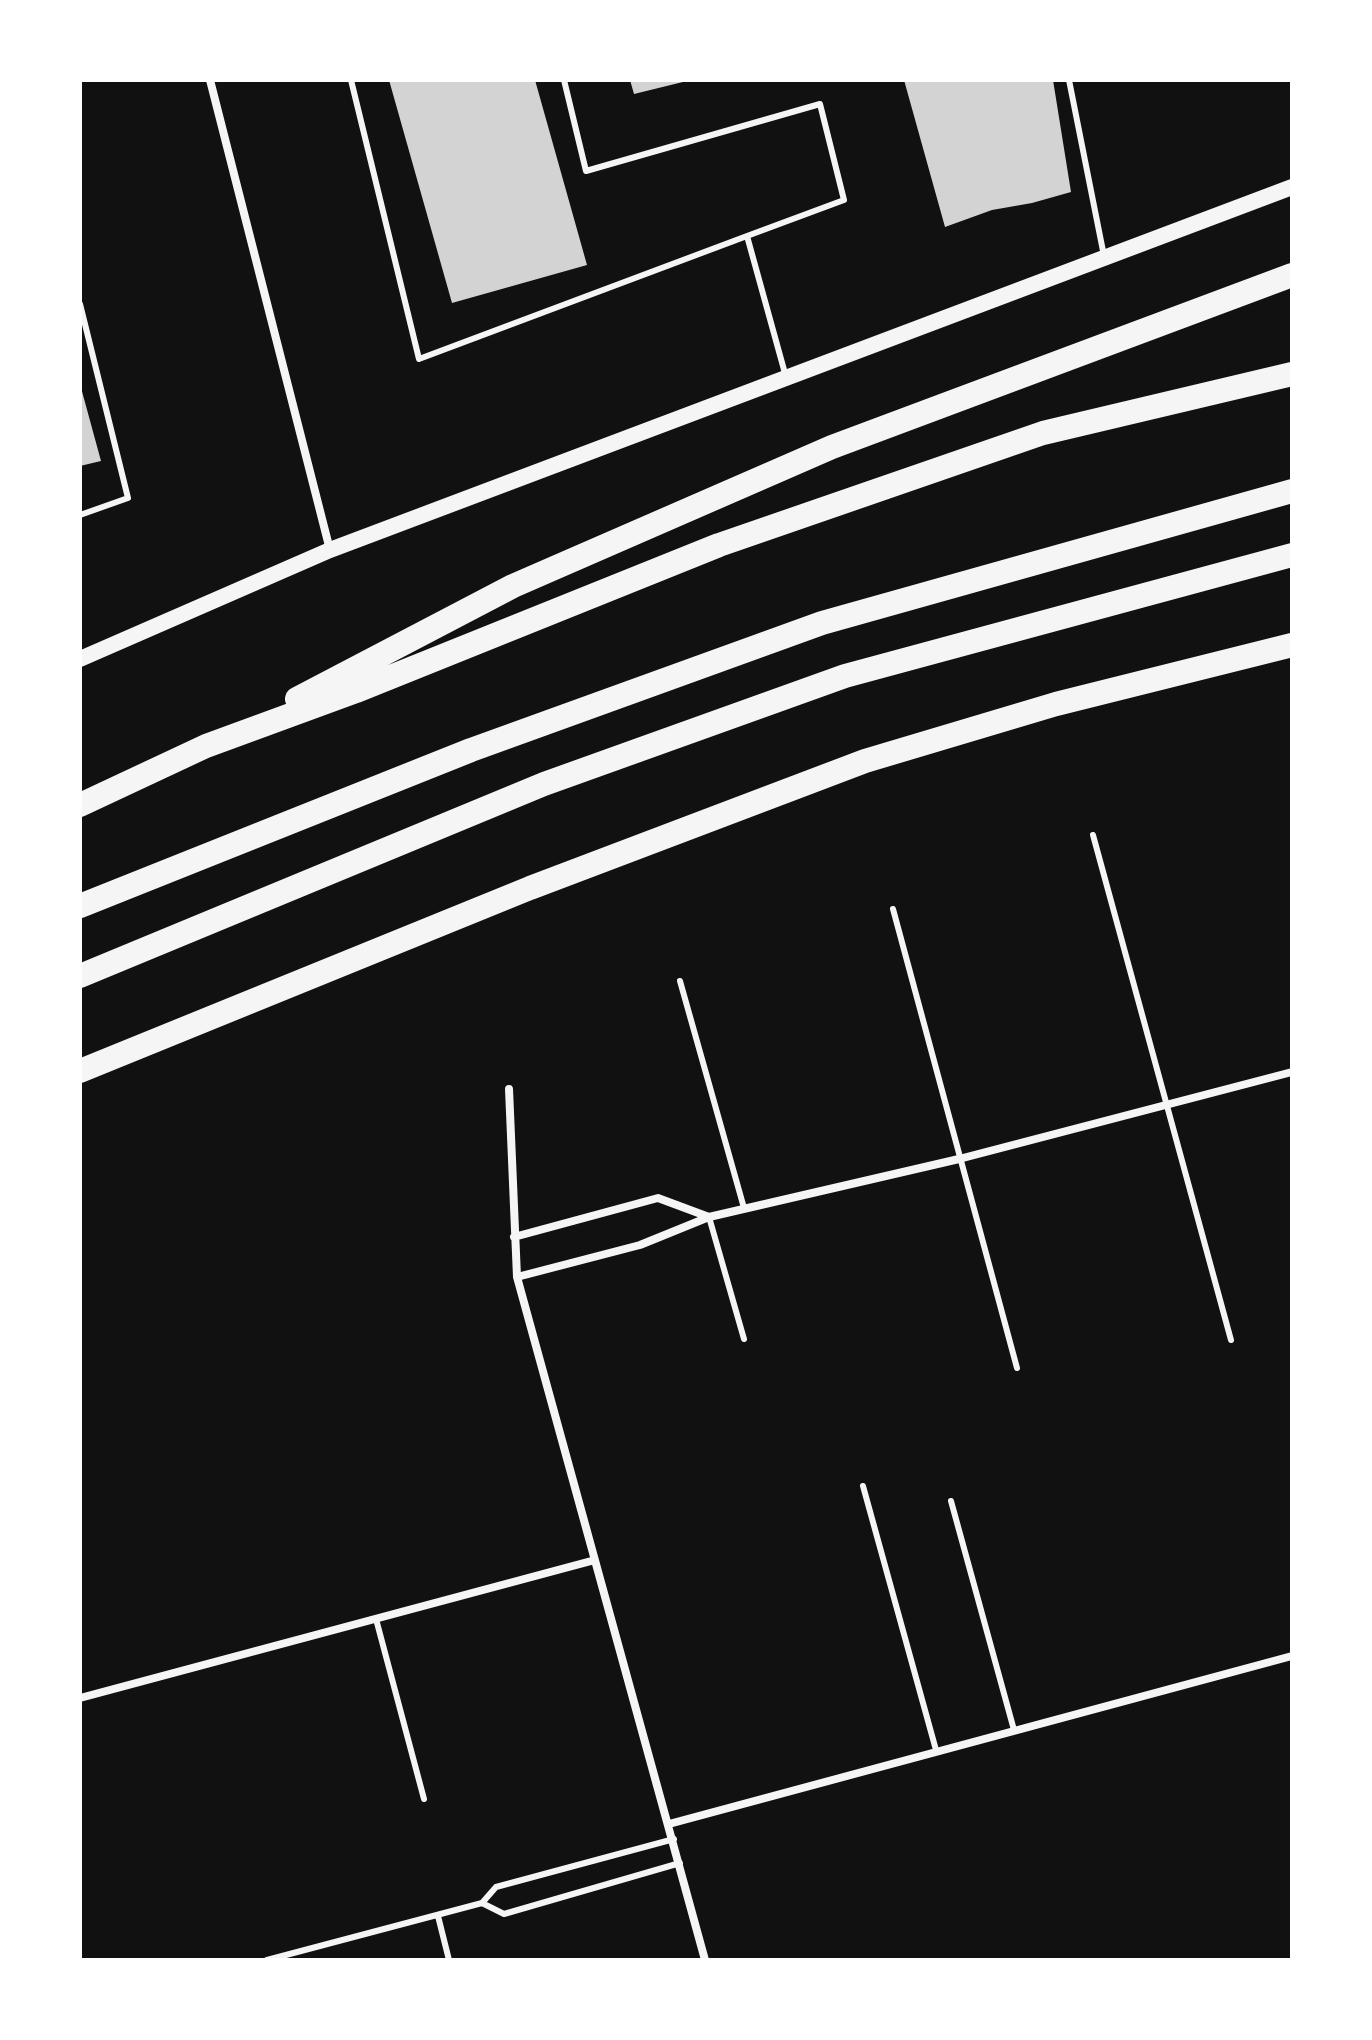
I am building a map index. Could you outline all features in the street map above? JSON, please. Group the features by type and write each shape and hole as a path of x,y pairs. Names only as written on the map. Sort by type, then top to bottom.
{"highway":[{"path":"80,805 206,746 513,586 832,447 1292,275"},
{"path":"206,746 356,691 719,545 1043,433 1292,374"},
{"path":"80,906 471,750 822,623 1292,491"},
{"path":"80,976 194,926 544,784 845,676 1292,555"},
{"path":"80,1071 530,888 865,761 1056,704 1292,645"}],"main road":[{"path":"80,659 330,550 1292,187"}],"street":[{"path":"210,80 330,550"},
{"path":"517,1277 640,1245 709,1217 959,1159 1292,1072"},
{"path":"509,1089 517,1277 705,1960"},
{"path":"514,1237 658,1198 709,1217"},
{"path":"80,1698 595,1560"},
{"path":"669,1824 1292,1656"}],"lane":[{"path":"351,80 419,359 844,200 820,104 586,171 564,80"},
{"path":"1069,80 1104,259"},
{"path":"747,236 787,379"},
{"path":"80,304 128,498 80,515"},
{"path":"1093,835 1231,1340"},
{"path":"893,909 1017,1368"},
{"path":"680,981 744,1208"},
{"path":"709,1217 744,1339"},
{"path":"863,1486 936,1750"},
{"path":"951,1501 1014,1730"},
{"path":"376,1619 424,1799"},
{"path":"267,1960 482,1903 496,1887 674,1839"},
{"path":"482,1903 504,1914 680,1863"},
{"path":"438,1916 449,1960"}],"building":[{"path":"389,80 535,80 587,265 452,303"},
{"path":"630,80 687,80 687,81 634,94"},
{"path":"904,80 1053,80 1071,192 992,210 945,227"},
{"path":"80,384 101,461 80,466"}]}
